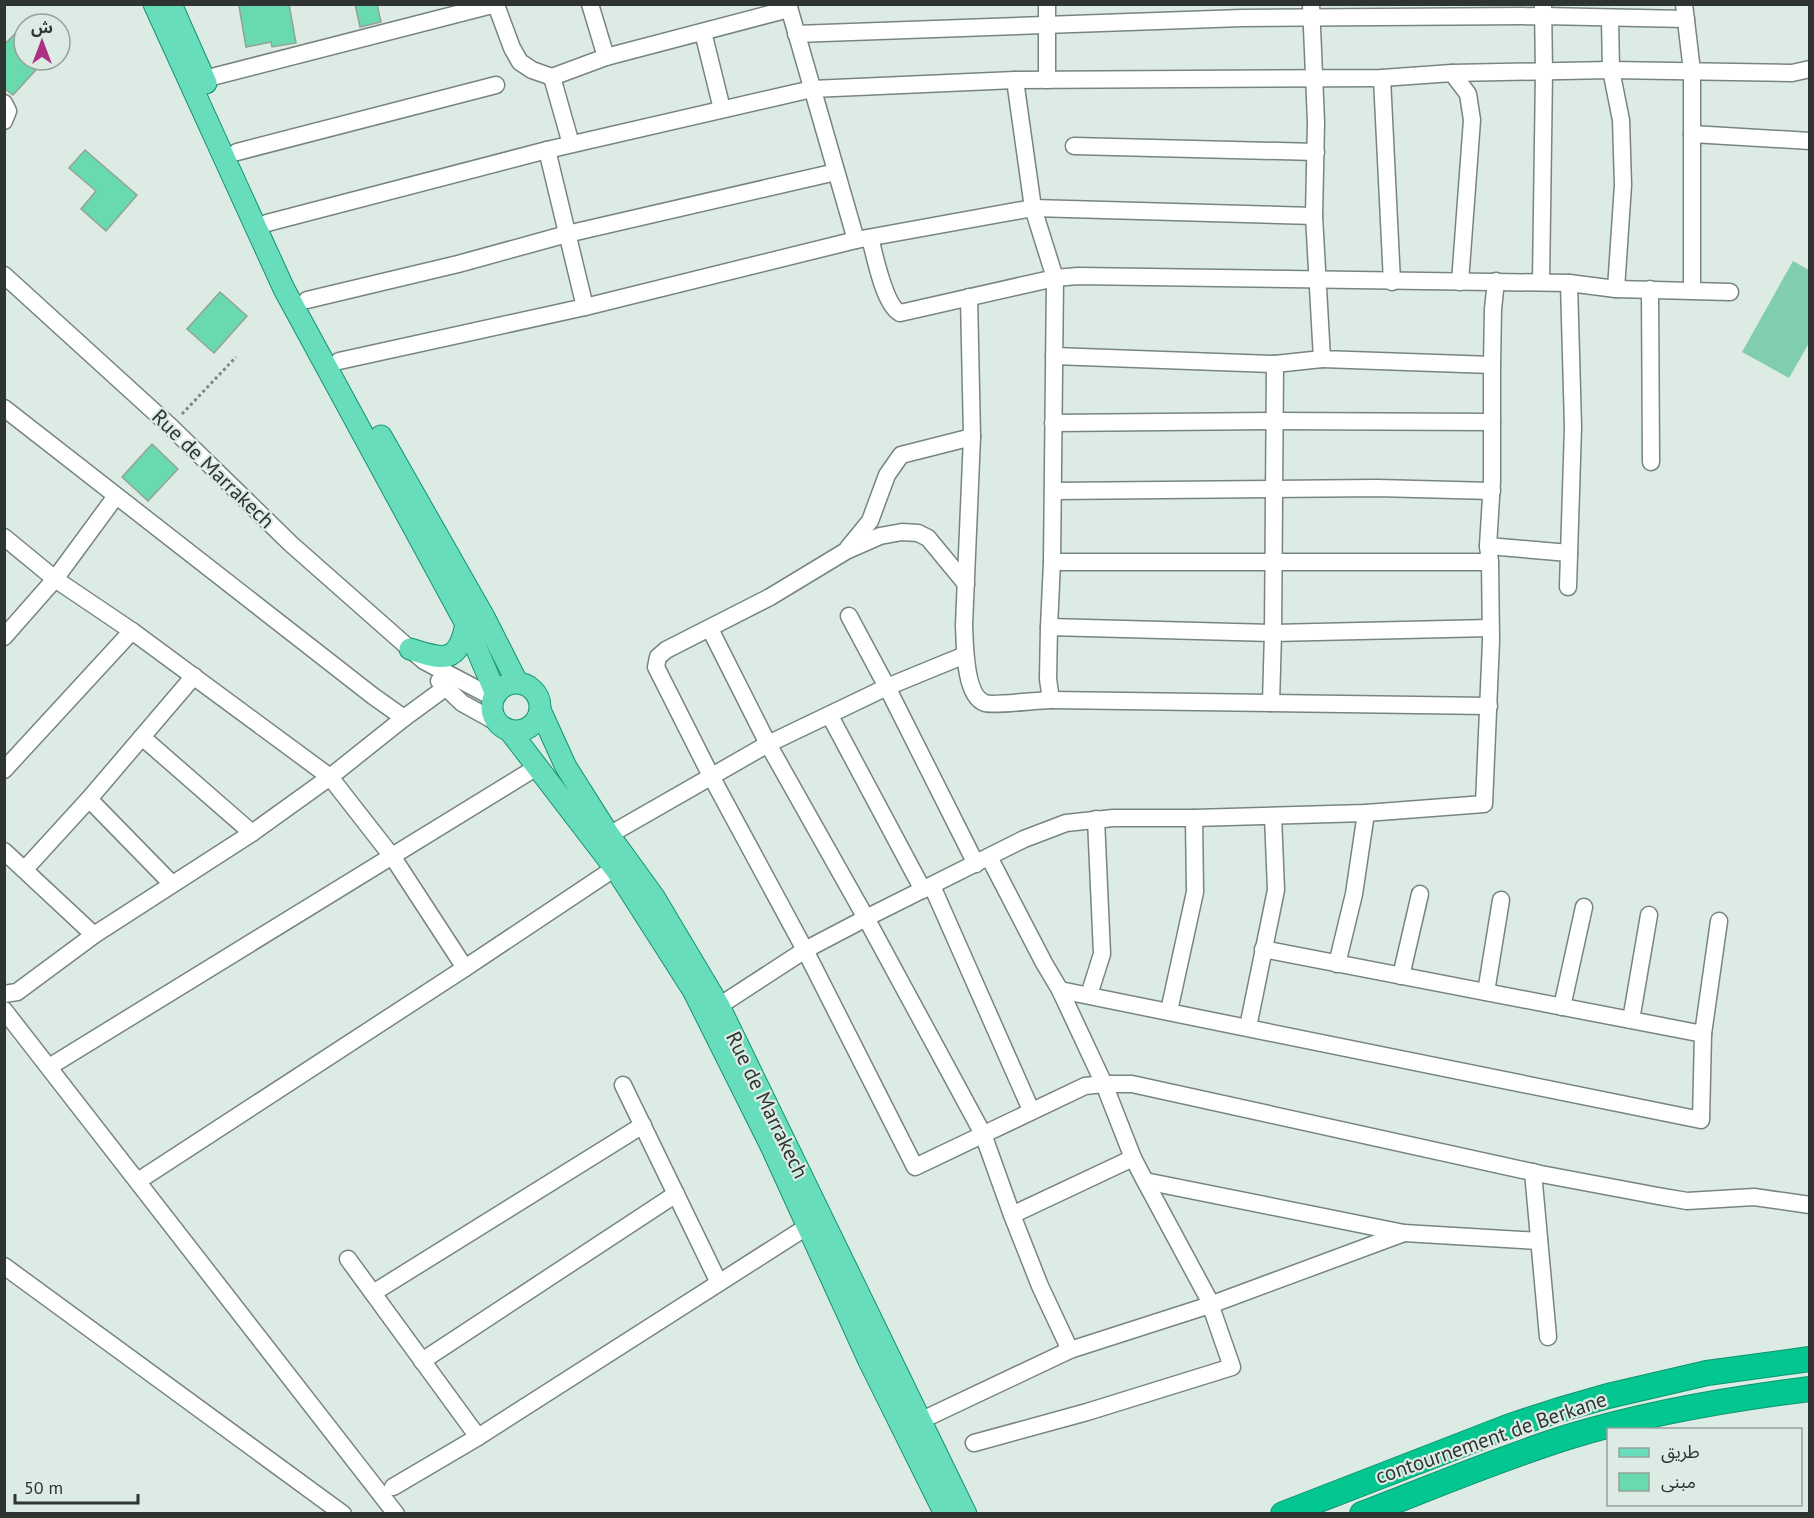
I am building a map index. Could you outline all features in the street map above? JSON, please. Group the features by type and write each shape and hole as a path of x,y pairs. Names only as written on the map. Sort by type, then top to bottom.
{"highway":[{"name":"contournement de Berkane","path":"1283,1514 1510,1426 1559,1410 1707,1373 1809,1359"},
{"path":"1362,1514 1520,1453 1577,1434 1713,1403 1809,1389"}],"main road":[{"path":"154,4 284,289 466,624 495,696"},
{"path":"171,4 284,261 484,617 517,682"},
{"path":"417,655 436,657 450,655 463,641 466,624"},
{"path":"517,682 524,683 536,692 541,712 529,728 516,731 503,726 492,711 495,696 505,685 517,682"},
{"name":"Rue de Marrakech","path":"541,712 566,767 609,835 654,897 719,1006 966,1514"},
{"name":"Rue de Marrakech","path":"503,726 615,868 693,990 771,1146 869,1361 945,1514"}],"street":[{"path":"590,4 606,57"},
{"path":"1047,4 1047,80"},
{"path":"204,78 496,5 512,48 520,62 532,70 552,77 606,57 789,7 836,172 886,292 895,310 900,313 1055,278 1090,276 1392,282 1541,282 1616,289 1730,292"},
{"path":"796,34 1047,25 1311,11 1543,10 1610,19 1685,12 1692,71 1692,290"},
{"path":"1541,282 1543,10"},
{"path":"1311,11 1315,79 1314,216 1322,359"},
{"path":"1610,19 1611,70 1621,120 1623,185 1616,289"},
{"path":"703,32 722,110"},
{"path":"267,223 571,144 812,89 1015,80 1382,78 1452,73 1611,70 1792,73 1809,69"},
{"path":"1452,73 1468,94 1472,120 1460,282"},
{"path":"552,77 571,144"},
{"path":"1382,78 1392,282"},
{"path":"1015,80 1034,208 1055,278 1052,562 1048,679 1051,700"},
{"path":"237,152 496,85"},
{"path":"4,103 8,111 4,121"},
{"path":"1692,134 1809,141"},
{"path":"1074,146 1316,152"},
{"path":"547,150 585,307"},
{"path":"307,300 458,264 567,234 836,172"},
{"path":"339,361 585,307 863,239 1034,208 1314,216"},
{"name":"Rue de Marrakech","path":"4,275 171,427 291,544 417,655 462,703 503,726"},
{"path":"719,1006 805,950 982,860 1043,831 1066,823 1096,819 1366,813 1484,804 1489,706 1493,309 1497,281"},
{"path":"1568,587 1573,427 1569,284"},
{"path":"1650,290 1651,462"},
{"path":"969,297 972,437 964,625 965,655 972,692 976,698 986,704 1051,700 1489,706"},
{"path":"1054,356 1275,364 1322,359 1492,366"},
{"path":"1271,703 1274,633 1275,364"},
{"path":"4,408 404,718"},
{"path":"1053,423 1492,422"},
{"path":"846,551 870,520 887,475 901,454 972,437"},
{"path":"1053,491 1377,488 1492,491"},
{"path":"4,637 55,579 116,496"},
{"path":"966,584 928,538 918,533 902,532 880,536 846,551 770,597 666,650 658,657 656,667 711,776 805,950 915,1167 1085,1086 1132,1084 1533,1172 1687,1201 1754,1197 1809,1205"},
{"path":"4,537 55,579 132,631 330,777 390,855 465,968"},
{"path":"1052,562 1274,562 1569,553"},
{"path":"849,616 982,860 1060,990 1104,1084 1134,1158 1210,1305 1232,1366 1086,1412 974,1443"},
{"path":"1049,627 1274,633 1490,628"},
{"path":"710,629 768,744 866,918 983,1134 1040,1286 1070,1350"},
{"path":"4,770 132,631"},
{"name":"Rue de Marrakech","path":"417,655 495,696"},
{"path":"609,835 768,744 887,687 965,655"},
{"path":"25,869 89,799 194,676"},
{"path":"4,994 17,992 94,935 252,833 330,777 446,688"},
{"path":"830,716 928,888 1032,1110"},
{"path":"142,737 252,833"},
{"path":"49,1067 390,855 537,767"},
{"path":"89,799 172,884"},
{"path":"1337,964 1354,894 1366,813"},
{"path":"1248,1027 1276,890 1273,816"},
{"path":"1169,1011 1195,892 1194,818"},
{"path":"1089,995 1102,954 1096,819"},
{"path":"4,851 94,935"},
{"path":"138,1180 615,868"},
{"path":"1401,976 1420,894"},
{"path":"1486,992 1500,900"},
{"path":"1563,1007 1584,907"},
{"path":"1631,1020 1649,915"},
{"path":"1060,990 1701,1120 1703,1034 1719,921"},
{"path":"1263,949 1703,1034"},
{"path":"4,1010 396,1514"},
{"path":"623,1085 719,1283"},
{"path":"373,1293 642,1125"},
{"path":"1012,1215 1134,1158"},
{"path":"1533,1172 1548,1337"},
{"path":"1145,1181 1404,1233 1539,1241"},
{"path":"422,1361 676,1194"},
{"path":"393,1487 478,1437 808,1226"},
{"path":"922,1420 1070,1350 1210,1305 1404,1233"},
{"path":"348,1259 478,1437"},
{"path":"4,1266 343,1514"}],"path":[{"path":"171,427 236,357"}],"green space":[{"path":"1793,261 1809,270 1809,343 1789,378 1742,352"}],"building":[{"path":"289,4 296,43 272,47 271,42 246,47 239,6"},
{"path":"355,4 377,4 381,22 360,27"},
{"path":"12,37 12,72 34,72 13,95 4,88 4,45"},
{"path":"85,150 137,195 106,231 81,209 96,191 69,168"},
{"path":"220,292 247,316 214,353 187,329"},
{"path":"152,444 178,469 148,501 122,477"}]}
